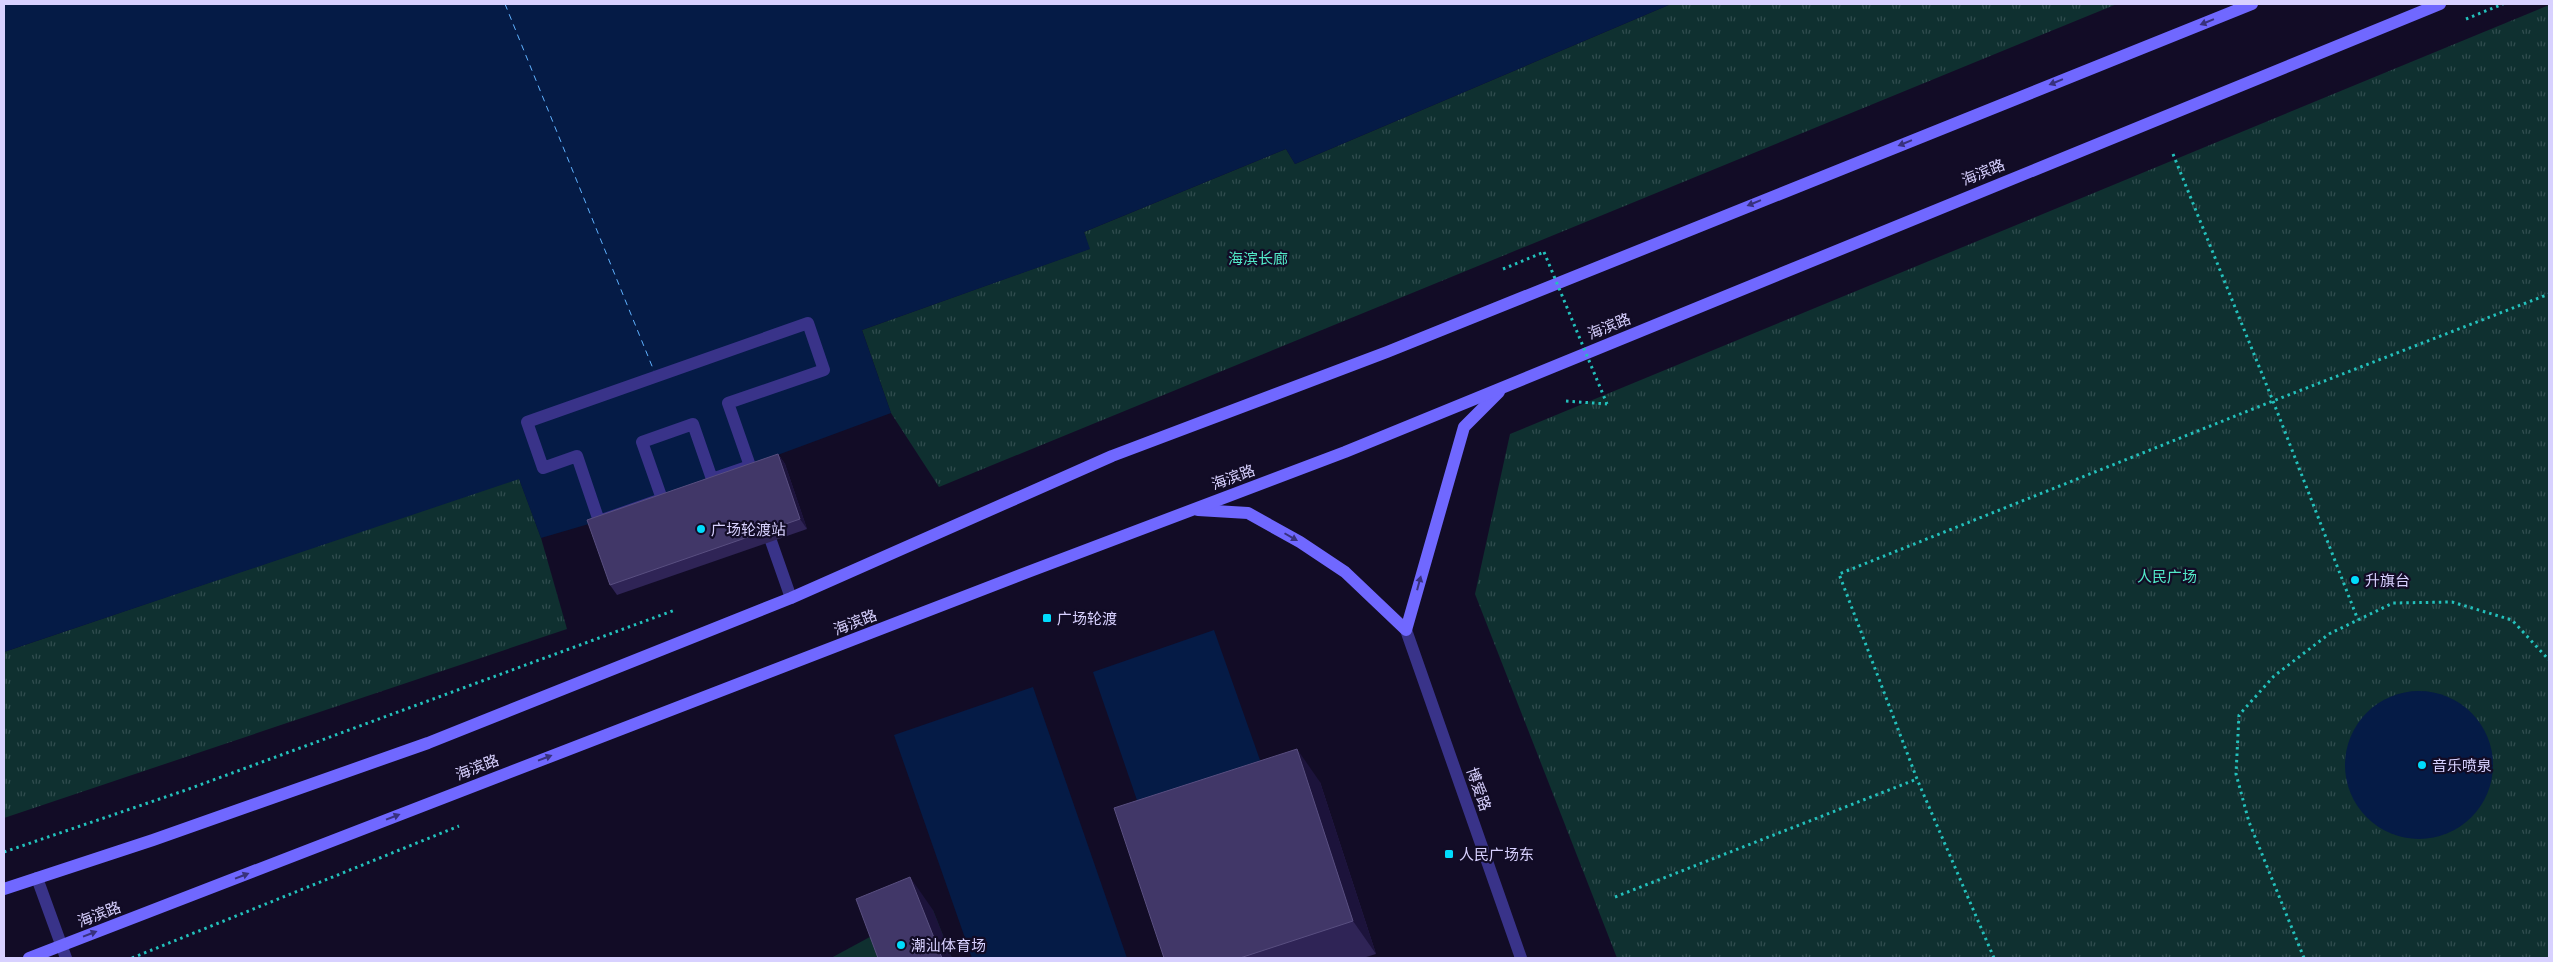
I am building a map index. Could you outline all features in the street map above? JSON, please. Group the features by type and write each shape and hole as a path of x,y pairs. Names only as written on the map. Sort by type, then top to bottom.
{"main road":[{"path":"4,889 428,743 790,598 1112,456 1386,352 2252,4"},
{"name":"海滨路","path":"28,958 1345,452 2440,4"},
{"path":"1193,509 1248,512 1300,542 1345,572 1406,630 1464,427 1505,386"}],"street":[{"path":"808,323 824,370 728,403 750,466 712,479 693,424 642,442 662,499 639,510 600,521 577,456 543,468 527,422 808,323"},
{"path":"772,542 790,598"},
{"name":"博爱路","path":"1406,630 1521,958"},
{"path":"38,878 60,946 66,958"}],"path":[{"path":"2172,154 2273,401 2358,620"},
{"path":"1503,269 1544,252 1607,404 1566,401"},
{"path":"1994,958 1917,779 1839,574 2273,401 2549,294"},
{"path":"2304,958 2249,822 2236,774 2239,715 2274,676 2329,634 2393,603 2452,602 2512,620 2549,660"},
{"path":"1616,897 1917,779"}],"green space":[{"name":"海滨长廊","path":"1671,4 2117,4 939,487 891,413 862,330 1089,249 1084,232 1286,149 1295,164"},
{"name":"人民广场","path":"2549,5 2549,958 1617,958 1475,594 1510,434"},
{"path":"519,478 541,538 567,629 4,818 4,652"},
{"name":"潮汕体育场","path":"933,910 952,958 831,958 879,932"}],"water":[{"path":"4,4 1671,4 1295,164 1286,149 1084,232 1090,249 862,330 891,413 599,521 541,538 519,479 4,652"},
{"path":"1214,630 1261,763 1139,806 1093,672"},
{"path":"1033,687 1127,958 972,958 894,735"},
{"path":"2419,691 2447,696 2472,712 2488,737 2493,765 2488,793 2472,818 2447,834 2419,839 2391,834 2366,818 2350,793 2345,765 2350,737 2366,712 2391,696"}],"building":[{"name":"广场轮渡站","path":"778,454 800,519 610,585 587,520"},
{"path":"1297,749 1353,921 1240,958 1164,958 1114,808"},
{"path":"910,877 942,958 878,958 856,899"}],"ferry route":[{"path":"505,4 654,371"}],"place":[{"name":"广场轮渡站","path":"701,529"},
{"name":"升旗台","path":"2355,580"},
{"name":"广场轮渡","path":"1047,618"},
{"name":"音乐喷泉","path":"2422,765"},
{"name":"人民广场东","path":"1449,854"},
{"name":"潮汕体育场","path":"901,945"}]}
